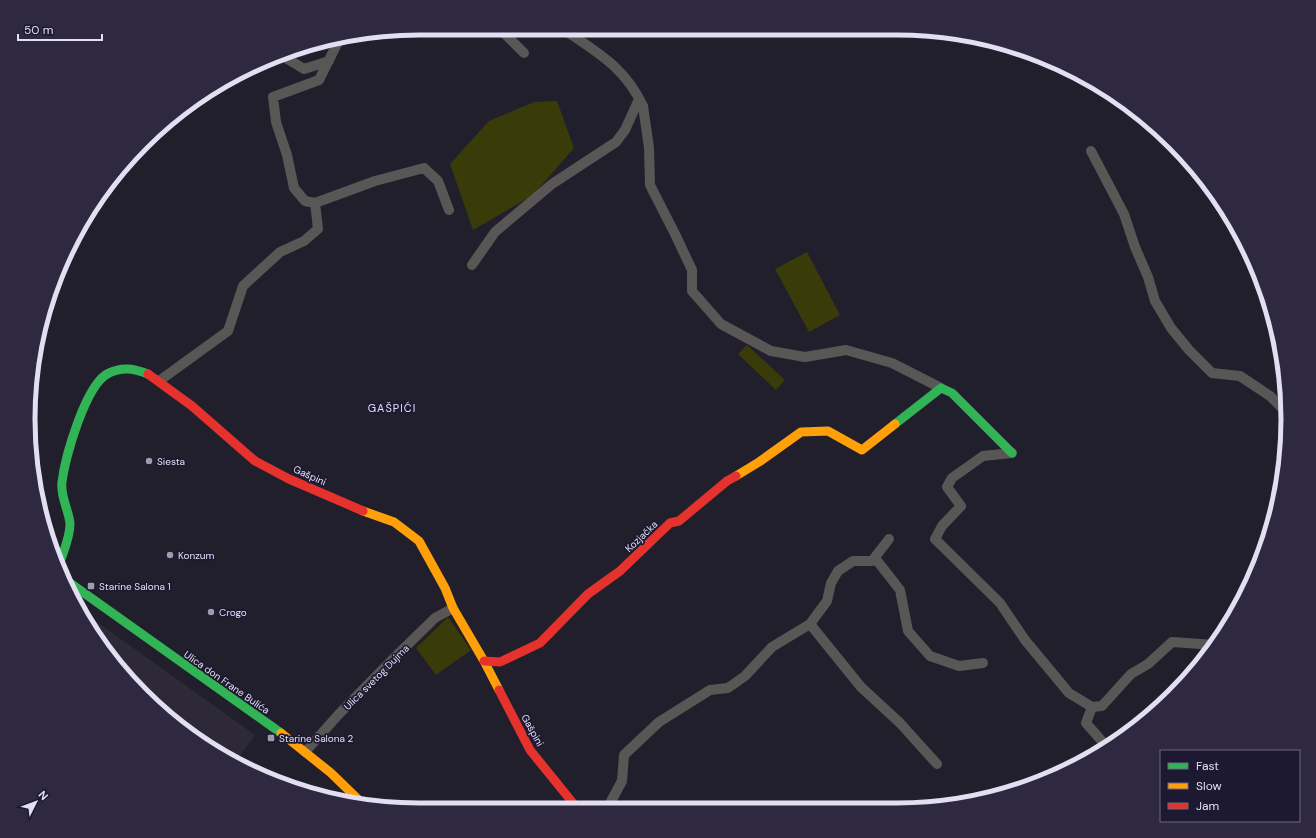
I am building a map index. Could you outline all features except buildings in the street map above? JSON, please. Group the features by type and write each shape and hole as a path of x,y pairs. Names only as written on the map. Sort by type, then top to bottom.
{"street":[{"path":"506,35 524,53"},
{"path":"572,35 608,60 627,79 643,106 649,148 650,185 676,234 692,270 692,291 721,324 771,351 805,357 846,350 892,363 952,392 1012,453"},
{"path":"337,44 319,80 273,97 276,122 287,155 294,188 305,201 315,203 375,181 424,168 438,181 449,210"},
{"path":"287,58 304,69 329,61"},
{"path":"472,265 495,232 552,184 616,142 625,130 639,99"},
{"path":"1091,151 1124,214 1135,247 1148,277 1155,301 1171,328 1189,350 1212,373 1240,376 1270,396 1280,406"},
{"path":"159,381 228,331 243,286 280,252 304,241 318,229 315,203"},
{"name":"Gašpini","path":"61,558 69,535 70,523 62,490 62,483 66,462 84,405 99,381 108,373 120,369 134,369 149,375 192,406 255,461 289,479 394,522 418,541 445,588 453,608 484,661 530,750 573,803"},
{"name":"Kozjačka","path":"484,661 500,662 540,643 588,594 620,571 670,523 679,521 727,481 759,462 801,432 828,431 862,450 941,388"},
{"path":"1012,453 983,456 952,478 947,487 961,506 942,526 935,539 1000,603 1026,640 1069,692 1092,708 1102,706 1130,674 1148,664 1172,642 1208,644"},
{"path":"610,803 622,780 624,755 659,722 710,690 728,688 745,676 772,647 810,624 827,601 831,583 838,571 852,561 872,561 889,539"},
{"path":"875,558 900,590 908,632 930,656 959,666 983,663"},
{"name":"Ulica don Frane Bulića","path":"73,585 270,725 306,752 344,784 358,798"},
{"name":"Ulica svetog Dujma","path":"306,752 340,714 435,618 453,608"},
{"path":"810,624 861,687 900,723 937,764"},
{"path":"1092,708 1086,723 1103,743"}],"shaded area":[{"path":"557,101 574,148 533,195 473,230 450,164 489,121 534,102"},
{"path":"807,252 840,315 809,332 775,269"},
{"path":"747,345 785,380 776,390 738,354"},
{"path":"90,617 255,735 238,758 227,752 185,724 147,691 130,672 114,653"},
{"path":"448,617 471,650 436,675 416,648"}],"traffic: fast":[{"path":"61,559 70,529 68,514 62,493 62,482 72,439 85,405 92,391 100,380 109,373 129,369 148,374"},
{"path":"895,424 941,388 952,393 1012,453"},
{"path":"73,585 281,733"}],"traffic: slow":[{"path":"736,476 759,462 801,432 828,431 862,450 895,424"},
{"path":"363,511 394,522 419,541 445,588 453,608 499,690"},
{"path":"281,733 331,773 357,798"}],"traffic: jam":[{"path":"148,374 192,406 255,461 289,479 363,511"},
{"path":"484,661 500,662 540,643 588,594 620,571 670,523 679,521 727,481 736,476"},
{"path":"499,690 530,750 573,803"}],"place":[{"name":"Siesta","path":"149,461"},
{"name":"Konzum","path":"170,555"},
{"name":"Starine Salona 1","path":"91,586"},
{"name":"Crogo","path":"211,612"},
{"name":"Starine Salona 2","path":"271,738"}],"district":[{"name":"GAŠPIĆI","path":"392,408"}]}
